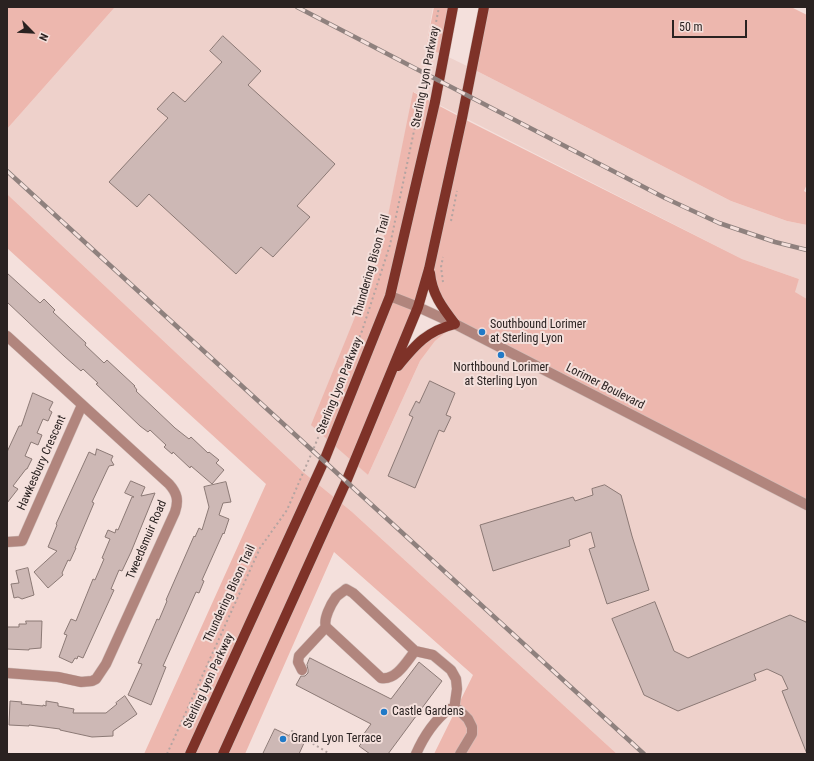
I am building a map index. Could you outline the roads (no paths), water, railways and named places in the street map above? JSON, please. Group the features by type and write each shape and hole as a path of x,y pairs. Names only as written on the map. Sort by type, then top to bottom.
{"main road":[{"name":"Sterling Lyon Parkway","path":"190,754 324,461 390,296 435,102 453,7"},
{"path":"223,754 346,482 392,374 418,307 429,269 462,118 484,7"},
{"path":"392,374 409,352 428,335 441,328 456,324 444,310 431,286 429,269"}],"street":[{"name":"Lorimer Boulevard","path":"390,296 456,324 807,505"},
{"name":"Tweedsmuir Road","path":"7,336 169,484 178,496 177,504 106,664 96,679 81,682 58,677 7,673"},
{"name":"Hawkesbury Crescent","path":"7,542 22,541 82,405"},
{"path":"416,652 395,675 386,679 381,678 326,627 325,619 336,598 346,589 353,593 416,652 433,655 451,670 456,679 457,689 454,710"},
{"path":"302,670 298,662 299,656 326,627"},
{"path":"416,754 426,736 441,715 450,709 459,710 468,719 472,727 472,734 460,754"}],"railway":[{"path":"297,7 665,198 719,223 775,242 807,250"},
{"path":"7,171 644,754"}],"place":[{"name":"Southbound Lorimer at Sterling Lyon","path":"482,332"},
{"name":"Northbound Lorimer at Sterling Lyon","path":"501,355"},
{"name":"Castle Gardens","path":"384,712"},
{"name":"Grand Lyon Terrace","path":"283,739"}]}
